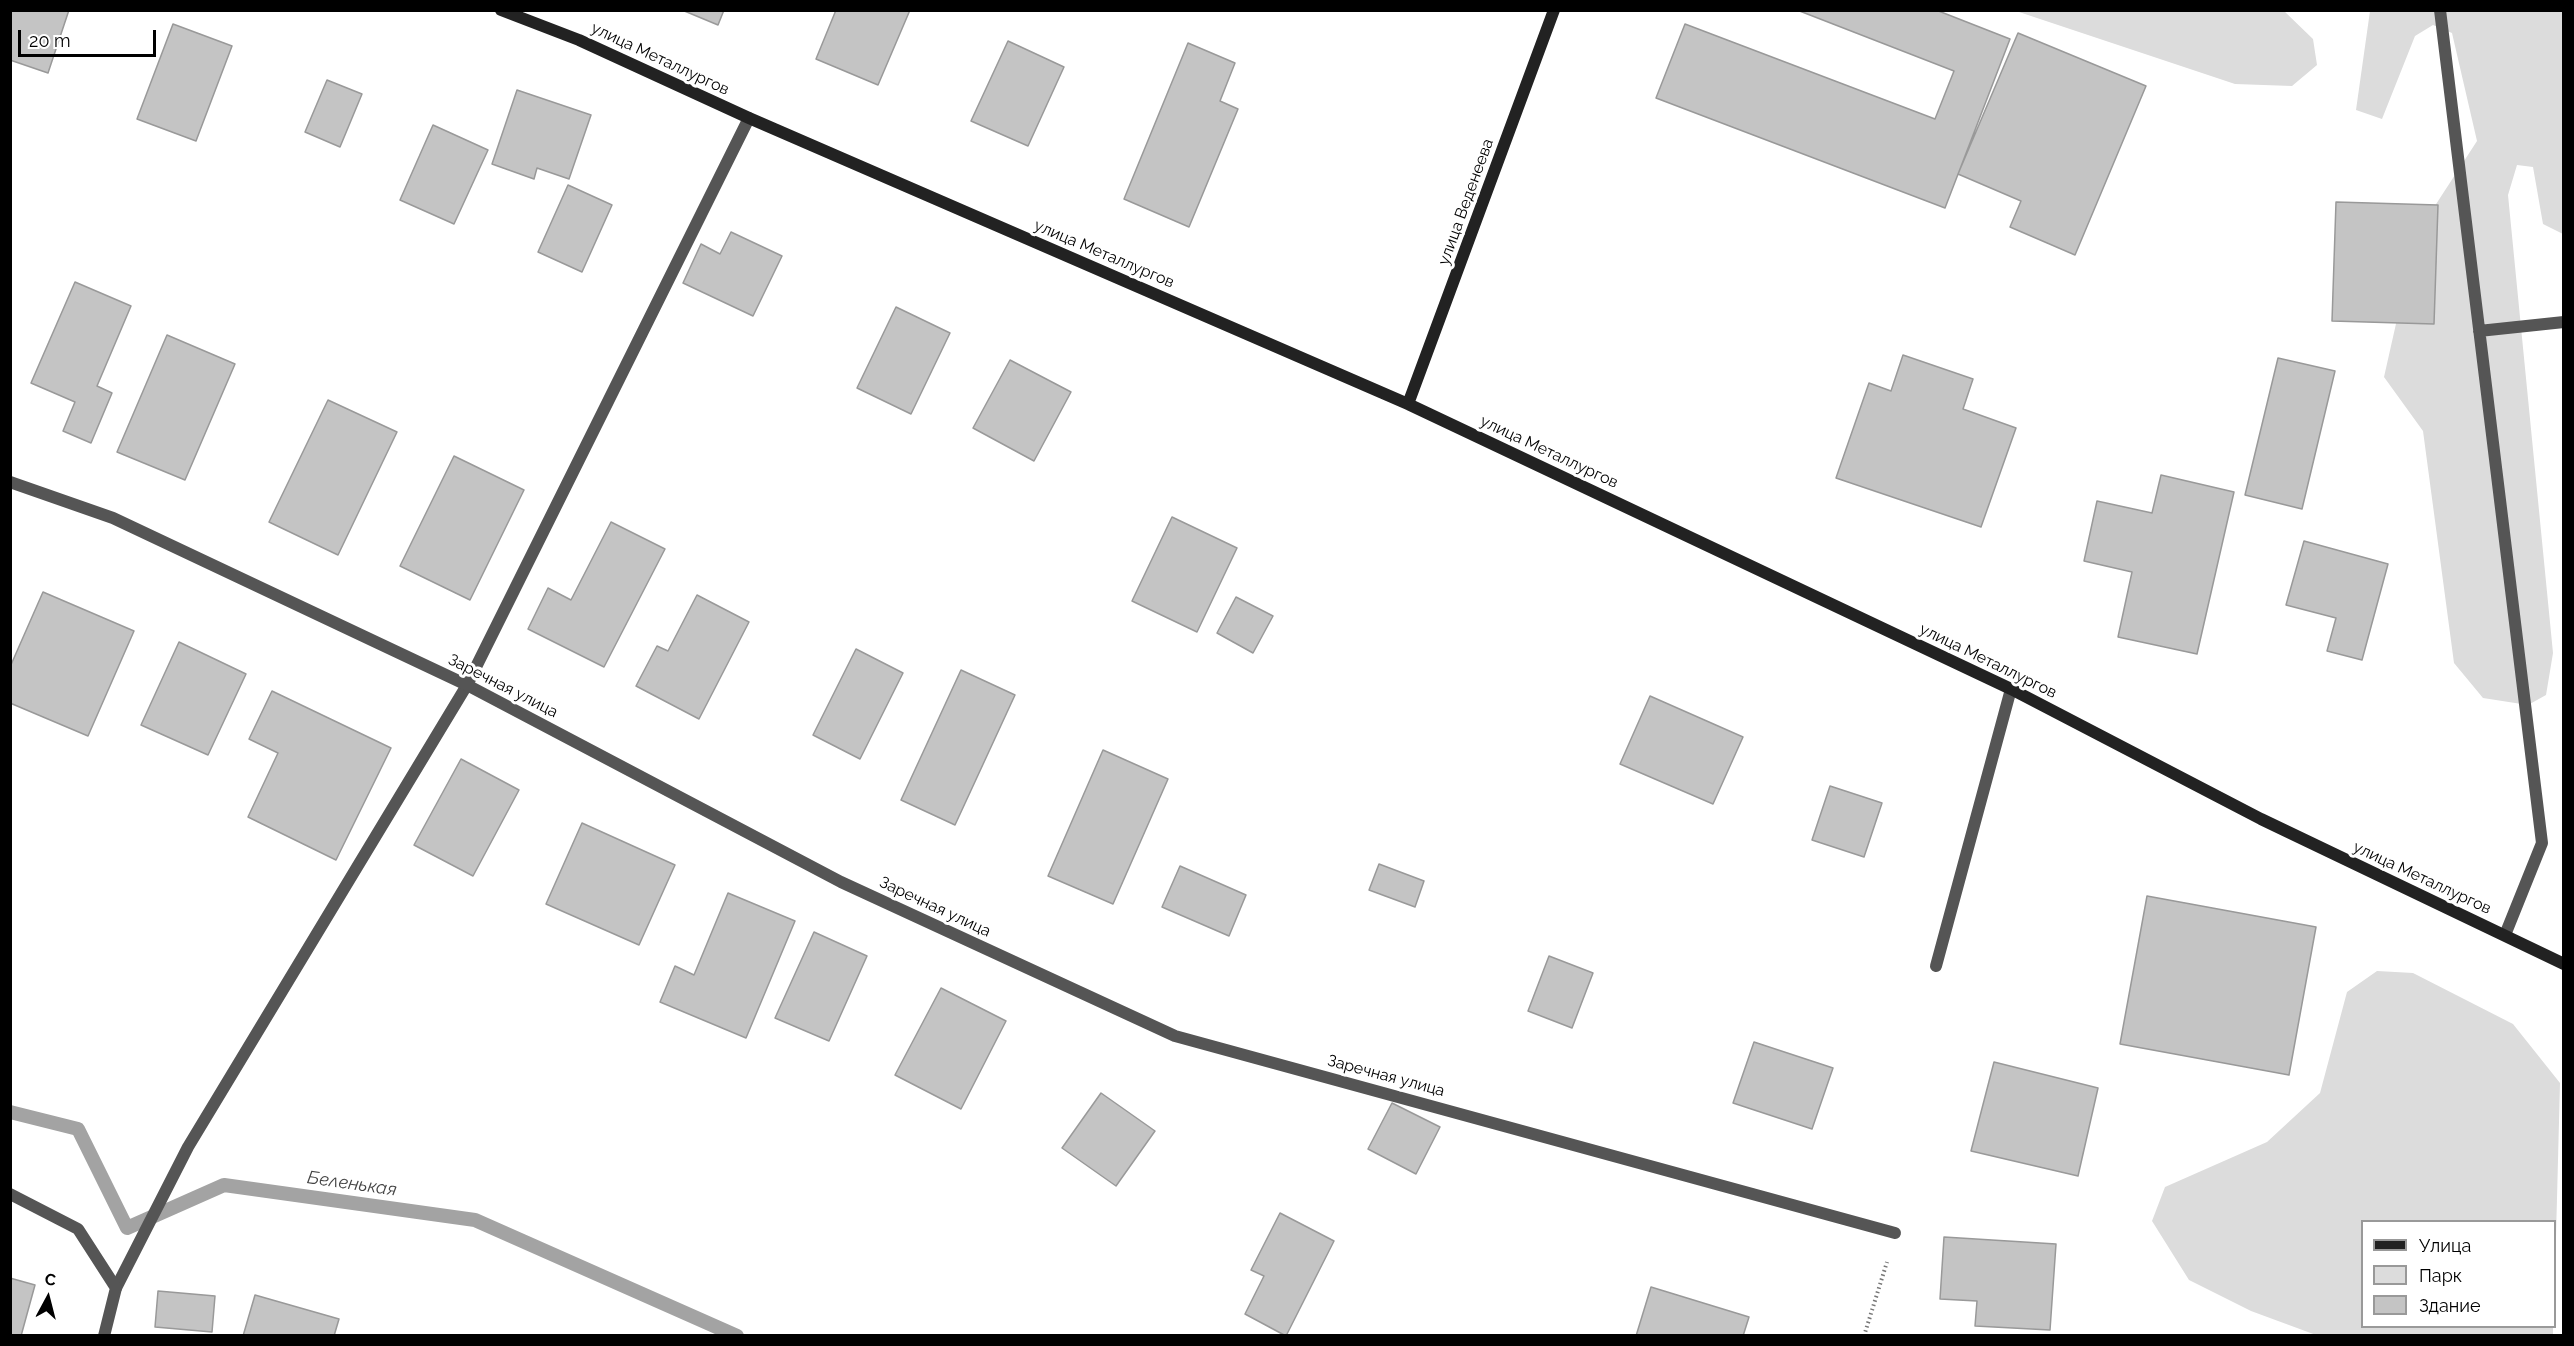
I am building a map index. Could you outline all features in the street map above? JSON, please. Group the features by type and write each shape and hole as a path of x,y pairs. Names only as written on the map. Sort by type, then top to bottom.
{"main road":[{"name":"улица Металлургов","path":"501,10 579,40 749,118 1408,404 2011,689 2261,819 2564,964"},
{"name":"улица Веденеева","path":"1408,404 1554,10"}],"street":[{"path":"2440,10 2542,843 2505,935"},
{"path":"104,1335 116,1288 188,1147 467,686 749,118"},
{"path":"2479,331 2564,322"},
{"name":"Заречная улица","path":"10,482 113,518 467,686 841,882 1175,1036 1895,1233"},
{"path":"1936,966 2011,689"},
{"path":"10,1194 78,1229 116,1288"}],"path":[{"path":"1864,1335 1895,1233"}],"green space":[{"path":"2016,11 2284,11 2313,39 2317,65 2292,86 2235,84"},
{"path":"2370,11 2563,11 2563,234 2543,224 2533,167 2517,165 2508,195 2553,653 2546,695 2528,705 2483,698 2454,663 2423,431 2384,377 2416,235 2477,141 2452,33 2433,25 2415,36 2382,119 2356,110"},
{"path":"2377,971 2413,973 2513,1024 2560,1083 2556,1237 2556,1220 2361,1220 2361,1328 2553,1328 2553,1335 2316,1335 2251,1311 2189,1280 2152,1221 2165,1187 2267,1142 2320,1093 2347,992"}],"building":[{"path":"10,10 69,10 48,73 10,60"},
{"path":"682,10 724,10 718,25"},
{"path":"836,10 910,10 878,85 816,59"},
{"path":"1797,10 1936,10 2010,39 1945,208 1656,98 1685,24 1935,119 1954,71"},
{"path":"173,24 232,46 196,141 137,119"},
{"path":"2018,33 2146,86 2075,255 2010,227 2021,201 1958,174"},
{"path":"1008,41 1064,67 1028,146 971,121"},
{"path":"1188,43 1235,63 1220,101 1238,109 1189,227 1124,199"},
{"path":"327,80 362,94 340,147 305,132"},
{"path":"517,90 591,115 569,179 537,168 534,179 492,164"},
{"path":"433,125 488,150 454,224 400,200"},
{"path":"568,185 612,205 582,272 538,252"},
{"path":"2336,202 2438,205 2434,324 2332,321"},
{"path":"731,232 782,256 753,316 683,283 701,244 720,254"},
{"path":"75,282 131,306 97,386 112,393 91,443 63,431 75,402 31,383"},
{"path":"896,307 950,333 911,414 857,388"},
{"path":"167,335 235,364 185,480 117,452"},
{"path":"1903,355 1973,379 1963,409 2016,428 1981,527 1836,478 1869,383 1891,391"},
{"path":"2278,358 2335,371 2302,509 2245,495"},
{"path":"1010,360 1071,392 1034,461 973,428"},
{"path":"328,400 397,432 338,555 269,522"},
{"path":"454,456 524,490 470,600 400,566"},
{"path":"2161,475 2234,492 2197,654 2118,637 2132,572 2084,561 2097,501 2152,513"},
{"path":"1172,517 1237,548 1197,632 1132,601"},
{"path":"611,522 665,549 604,667 528,629 548,588 571,600"},
{"path":"2304,541 2388,564 2362,660 2327,651 2336,618 2286,605"},
{"path":"43,592 134,631 88,736 10,703 10,667"},
{"path":"697,595 749,622 699,719 636,686 657,646 668,651"},
{"path":"1236,597 1273,616 1253,653 1217,633"},
{"path":"179,642 246,674 208,755 141,725"},
{"path":"856,649 903,673 860,759 813,735"},
{"path":"961,670 1015,695 955,825 901,800"},
{"path":"272,691 391,748 336,860 248,817 278,753 249,739"},
{"path":"1650,696 1743,737 1713,804 1620,764"},
{"path":"1103,750 1168,779 1113,904 1048,876"},
{"path":"461,759 519,790 473,876 414,845"},
{"path":"1830,786 1882,803 1864,857 1812,840"},
{"path":"582,823 675,865 639,945 546,904"},
{"path":"1379,864 1424,881 1415,907 1369,890"},
{"path":"1180,866 1246,895 1229,936 1162,907"},
{"path":"728,893 795,921 746,1038 660,1002 675,966 694,975"},
{"path":"2147,896 2316,927 2289,1075 2120,1044"},
{"path":"814,932 867,956 829,1041 775,1018"},
{"path":"1549,956 1593,973 1572,1028 1528,1011"},
{"path":"941,988 1006,1021 961,1109 895,1075"},
{"path":"1754,1042 1833,1068 1812,1129 1733,1103"},
{"path":"1994,1062 2098,1088 2078,1176 1971,1151"},
{"path":"1101,1093 1155,1131 1116,1186 1062,1148"},
{"path":"1392,1103 1440,1127 1416,1174 1368,1149"},
{"path":"1280,1213 1334,1241 1286,1336 1245,1314 1264,1276 1251,1270"},
{"path":"1944,1237 2056,1244 2050,1330 1975,1326 1977,1301 1940,1299"},
{"path":"10,1278 35,1285 21,1336 10,1336"},
{"path":"1651,1287 1749,1317 1743,1336 1636,1336"},
{"path":"158,1291 215,1296 212,1332 155,1327"},
{"path":"255,1295 339,1319 334,1336 243,1336"}],"waterway":[{"name":"Беленькая","path":"10,1112 78,1129 127,1228 224,1185 475,1220 737,1336"}]}
